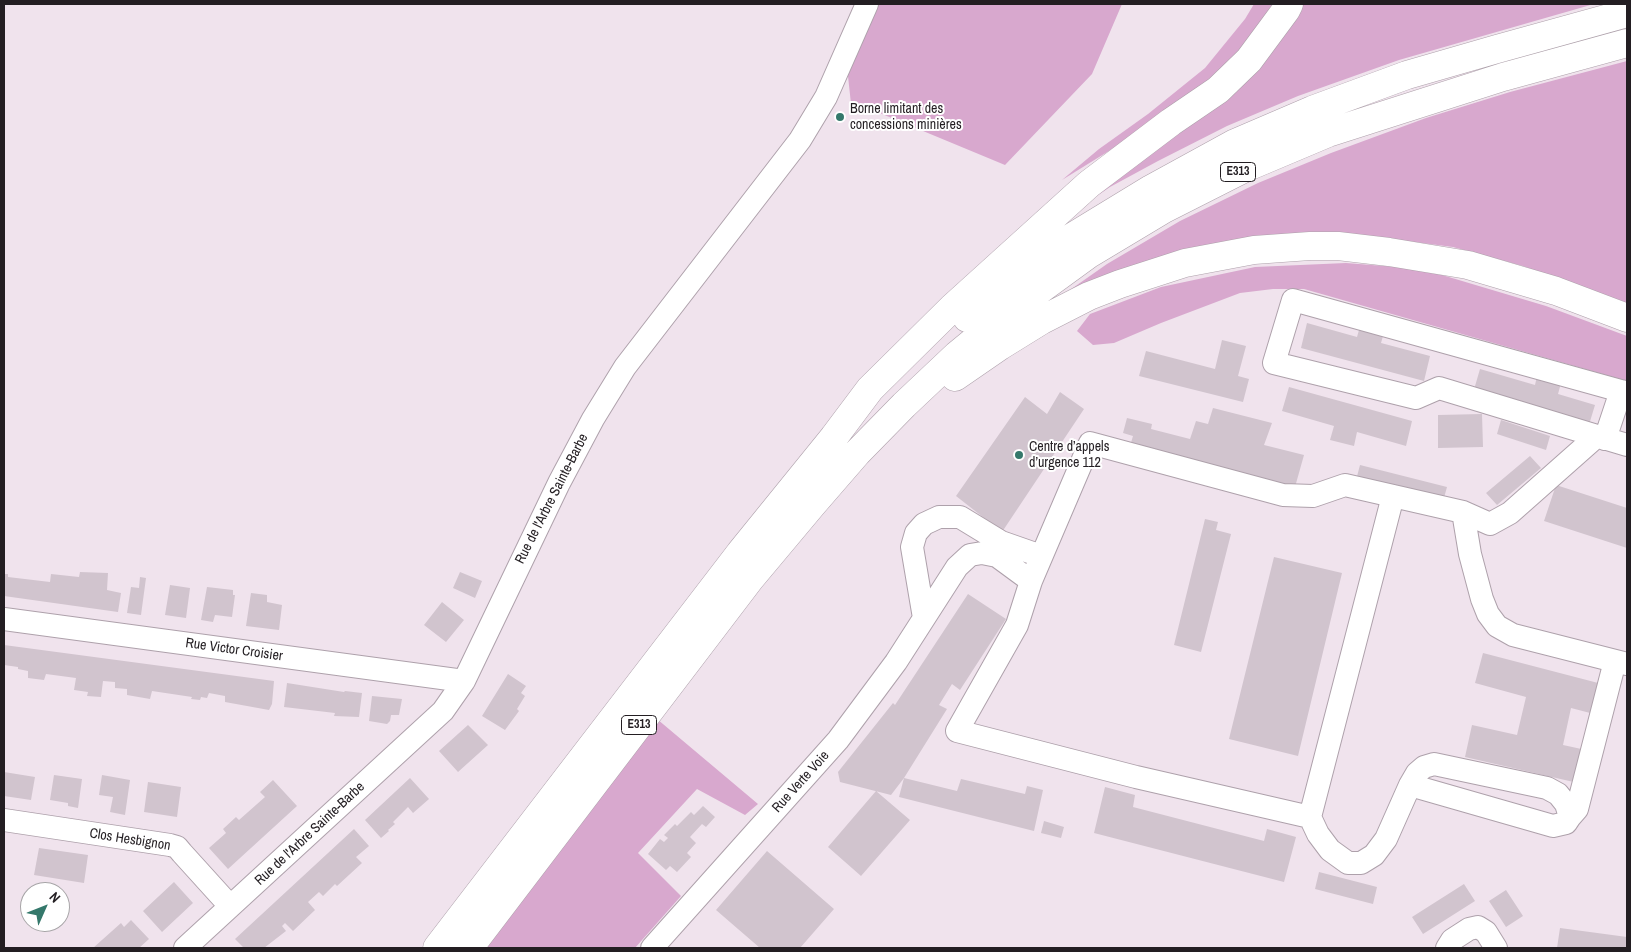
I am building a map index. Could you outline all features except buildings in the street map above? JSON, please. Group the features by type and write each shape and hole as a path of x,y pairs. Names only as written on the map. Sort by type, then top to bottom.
{"highway":[{"path":"834,437 870,389 1003,260 1089,184 1170,122 1218,90 1249,60 1289,4"},
{"name":"E313","path":"437,948 740,553 834,437 987,300 1062,244 1151,189 1235,143 1312,110 1407,75 1627,14"},
{"name":"E313","path":"469,948 750,579 857,454 904,405 980,336 1089,254 1164,209 1245,168 1328,133 1503,78 1627,43"},
{"path":"904,405 940,388 1000,346 1042,320 1089,296 1185,263 1254,250 1338,246 1468,265 1556,291 1627,318"}],"street":[{"name":"Rue de l'Arbre Sainte-Barbe","path":"185,948 443,711 464,681 558,483 624,366 800,140 826,96 867,4"},
{"path":"1310,817 1136,777 957,732 1016,625 1030,581 1090,444 1283,495 1313,496 1345,485 1463,512 1490,524 1510,513 1601,438 1624,392 1292,300 1274,363 1416,398 1439,388 1601,438 1627,445"},
{"path":"1393,496 1310,817 1318,834 1330,850 1348,863 1362,863 1374,855 1386,839 1417,773 1424,767 1434,764 1547,788 1558,794 1566,804 1570,817"},
{"path":"1410,785 1553,826 1566,823 1577,809 1621,662 1513,634 1497,626 1488,614 1482,600 1470,554 1463,512"},
{"path":"929,611 912,547 916,534 924,524 939,517 960,517 1001,542 1041,556"},
{"path":"939,517 955,524 964,533 970,544 970,555 982,552 997,556 1030,581"},
{"name":"Rue Verte Voie","path":"652,948 838,740 896,662 957,567 970,555"},
{"name":"Rue Victor Croisier","path":"4,619 464,681"},
{"name":"Clos Hesbignon","path":"4,820 177,847 230,906"},
{"path":"1447,948 1452,940 1469,929 1478,927 1486,932 1496,948"}],"shaded area":[{"path":"876,4 1122,4 1092,74 1005,165 870,109 852,113 847,67"},
{"path":"1254,4 1272,4 1261,23 1237,54 1198,91 1125,141 1062,180 1099,149 1148,114 1205,68 1245,19"},
{"path":"1296,4 1594,4 1399,60 1298,96 1227,126 1158,161 1110,187 1063,219"},
{"path":"1627,61 1627,303 1523,266 1453,247 1376,237 1057,299 1107,264 1180,221 1258,183 1331,153 1426,118 1510,92"},
{"path":"1346,263 1397,267 1442,275 1546,306 1627,336 1627,381 1304,289 1273,289 1240,293 1114,343 1093,345 1077,331 1090,314 1161,287 1255,267"},
{"path":"657,719 758,804 745,815 697,789 638,853 681,896 635,948 484,948"}],"place":[{"name":"Borne limitant des concessions minières","path":"840,117"},
{"name":"Centre d’appels d’urgence 112","path":"1019,455"}]}
